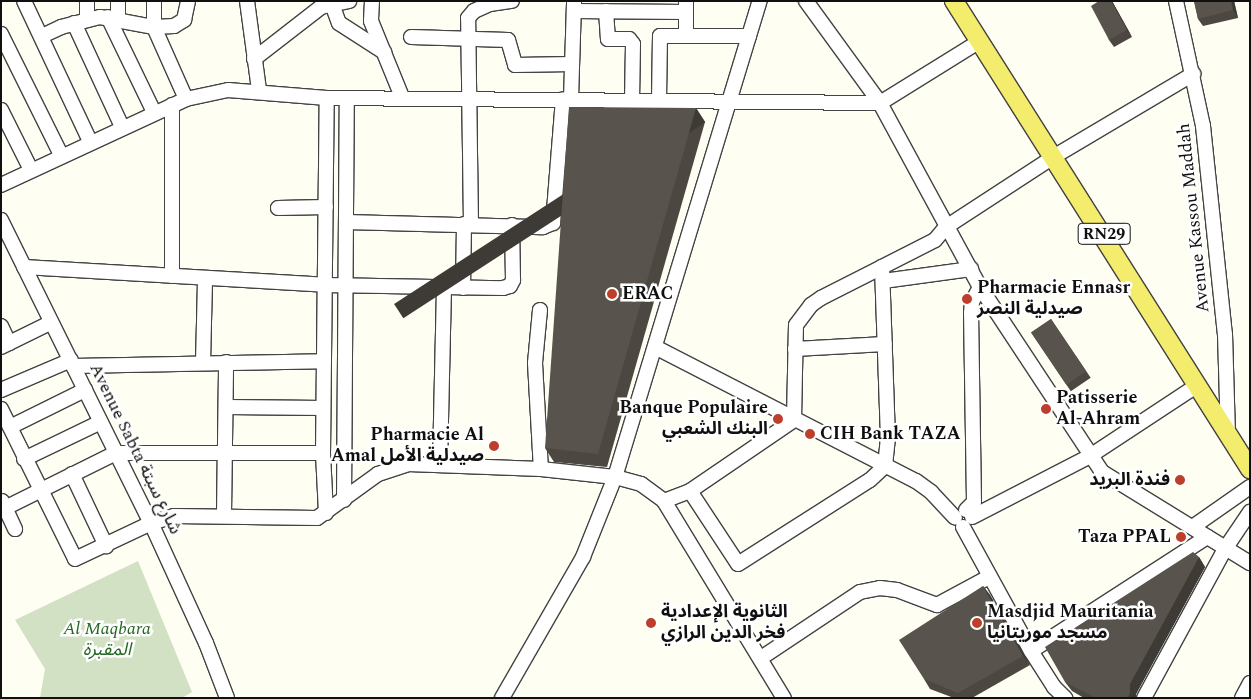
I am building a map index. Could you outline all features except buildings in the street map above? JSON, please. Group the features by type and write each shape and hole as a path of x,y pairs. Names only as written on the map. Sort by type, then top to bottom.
{"main road":[{"name":"RN29","path":"954,1 1055,156 1196,386 1250,469"}],"street":[{"path":"24,1 90,141"},
{"path":"87,1 80,22 122,127"},
{"path":"118,1 113,19 154,112"},
{"path":"154,1 154,27 186,99"},
{"path":"42,36 80,22 113,19 154,27 174,26 184,20 188,1"},
{"path":"254,59 314,12 332,4 349,1"},
{"path":"372,1 371,21 402,97"},
{"path":"463,288 468,224 470,14 490,4 512,1"},
{"path":"502,698 583,557 615,477 760,1"},
{"path":"806,1 880,103 946,227 972,269 980,286 1102,472 1119,484 1194,526 1207,537 1250,563"},
{"name":"Avenue Kassou Maddah","path":"1176,1 1203,126 1220,271 1228,433"},
{"path":"250,3 254,59 259,90"},
{"path":"332,4 342,26 384,52"},
{"path":"346,222 512,225 543,228 554,223 572,64 574,6 606,11 631,6 660,12 686,7 686,36"},
{"path":"606,11 608,39 629,39 633,44 632,100"},
{"path":"659,100 660,12"},
{"path":"1,34 6,58 61,155"},
{"path":"660,36 749,36"},
{"path":"411,37 510,41 516,65 572,64"},
{"path":"1,185 154,112 186,99 228,90 259,90 327,98 402,97 880,103 980,41"},
{"path":"794,420 796,325 811,305 882,274 929,243 946,227 1055,156 1193,74"},
{"path":"326,514 323,408 327,98"},
{"path":"344,500 344,286 347,98"},
{"path":"172,105 172,276"},
{"path":"1,110 31,170"},
{"path":"278,208 326,207"},
{"name":"Avenue Sabta شارع سبتة","path":"1,220 50,323 72,363 151,523 206,643 227,698"},
{"path":"24,267 344,286 444,289 510,286 513,280 512,225"},
{"path":"882,274 972,269"},
{"path":"690,491 738,564 834,505 870,480 885,466 888,439 882,274"},
{"path":"204,363 205,279"},
{"path":"964,518 974,502 970,313 972,302 980,286"},
{"path":"440,464 444,289"},
{"path":"540,310 535,363 541,469"},
{"path":"1,326 5,345 50,323"},
{"path":"795,349 885,344"},
{"path":"655,347 885,466 931,492 964,518 989,578 1031,651 1054,687 1065,698"},
{"path":"1,390 72,363 324,361"},
{"path":"224,514 227,407 226,362"},
{"path":"964,518 1090,456 1196,386"},
{"path":"10,427 85,390"},
{"path":"227,407 323,408"},
{"path":"1,409 73,558 80,558 151,523 174,516 224,514 306,520 326,514 388,469 408,464 541,469 615,477 641,484 664,501 784,698"},
{"path":"664,501 690,491 794,420"},
{"path":"24,458 101,422"},
{"path":"15,528 3,504 40,490 116,453 323,454"},
{"path":"72,474 106,546"},
{"path":"1194,526 1250,487"},
{"path":"1144,698 1226,549 1250,512"},
{"path":"1031,651 1207,537"},
{"path":"761,658 860,592 880,588 897,590 937,605 989,578"},
{"path":"1242,698 1250,683"}],"green space":[{"name":"Al Maqbara المقبرة","path":"138,561 192,692 182,698 40,698 45,669 15,620"}],"place":[{"name":"ERAC","path":"612,294"},
{"name":"Pharmacie Ennasr صيدلية النصر","path":"967,299"},
{"name":"Patisserie Al-Ahram","path":"1046,409"},
{"name":"Banque Populaire البنك الشعبي","path":"778,419"},
{"name":"CIH Bank TAZA","path":"810,434"},
{"name":"Pharmacie Al Amal صيدلية الأمل","path":"494,446"},
{"name":"فندة البريد","path":"1180,480"},
{"name":"Taza PPAL","path":"1181,537"},
{"name":"الثانوية الإعدادية فخر الدين الرازي","path":"651,623"},
{"name":"Masdjid Mauritania مسجد موريتانيا","path":"977,623"}]}
